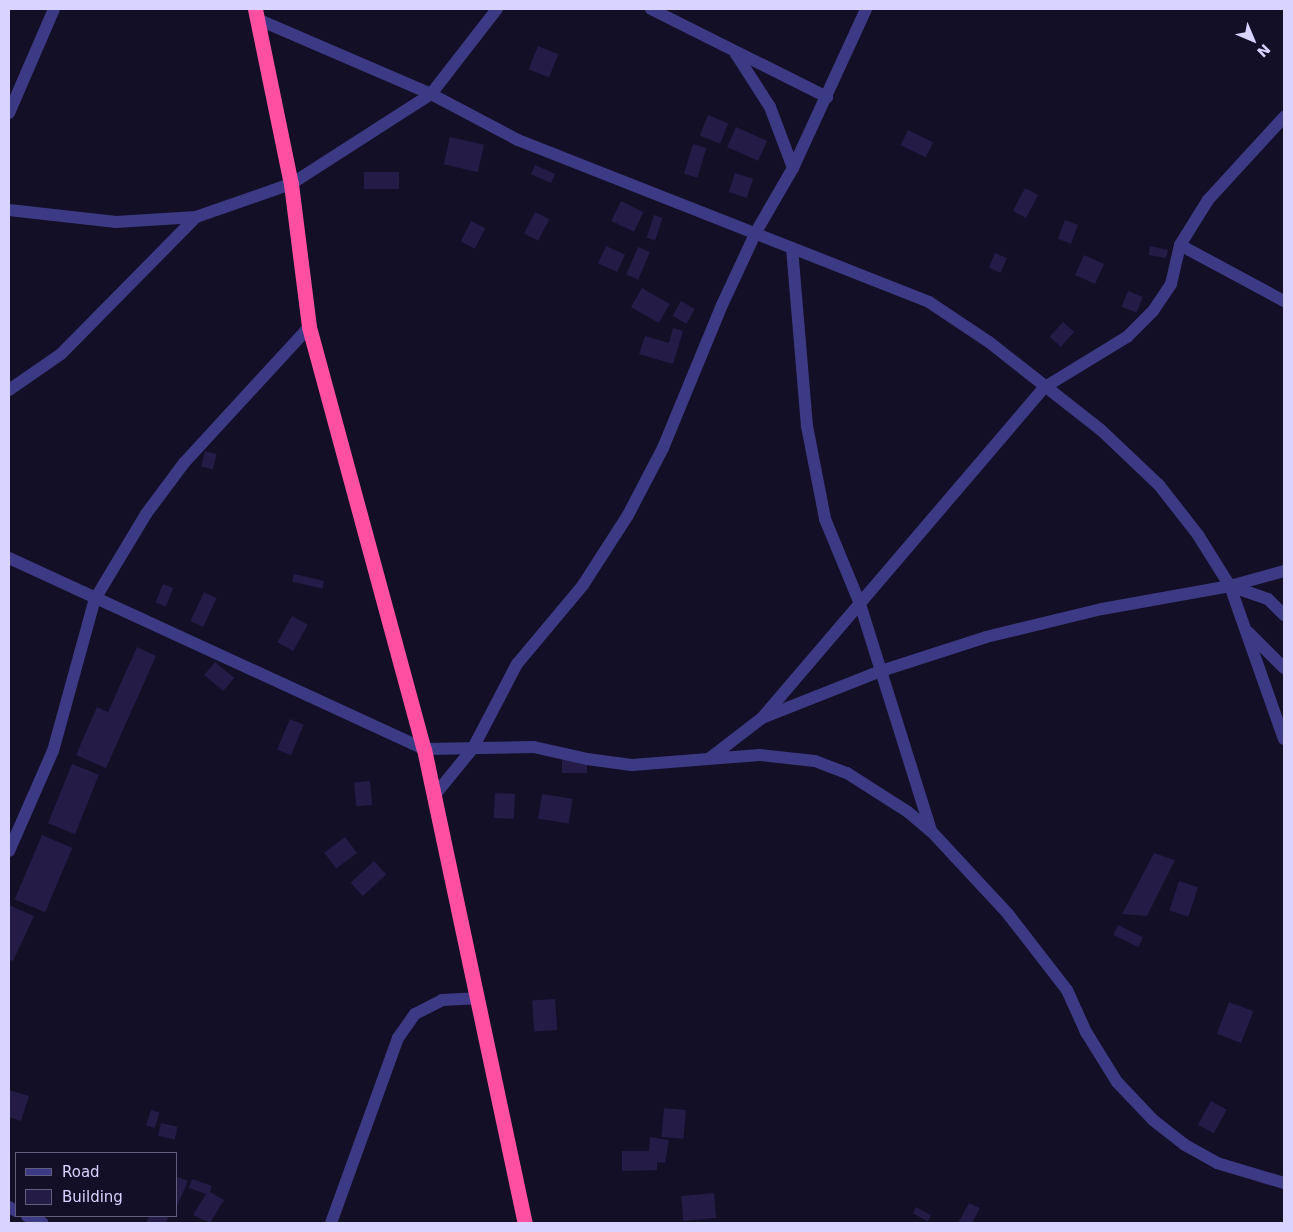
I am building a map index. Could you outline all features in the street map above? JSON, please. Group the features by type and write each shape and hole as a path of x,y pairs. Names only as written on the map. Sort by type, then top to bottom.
{"highway":[{"path":"256,14 291,184 309,327 424,749 525,1223"}],"street":[{"path":"9,113 54,9"},
{"path":"9,210 116,222 196,217 291,184 431,94 497,9"},
{"path":"651,9 827,97"},
{"path":"434,796 473,748 517,664 583,585 628,515 663,448 722,305 756,232 793,168 866,9"},
{"path":"256,14 431,94 518,140 756,232 929,302 989,342 1101,430 1159,485 1198,535 1230,586 1284,739"},
{"path":"734,52 770,107 793,168"},
{"path":"708,760 762,718 1045,387 1127,337 1154,311 1170,284 1180,245 1208,200 1284,117"},
{"path":"9,390 61,354 196,217"},
{"path":"1180,245 1284,301"},
{"path":"792,248 809,436 825,518 860,604 931,831"},
{"path":"9,851 53,751 95,599 146,514 184,463 309,327"},
{"path":"9,558 424,749 534,747 607,763 632,765 760,755 815,761 847,773 908,812 931,831 1049,963 1067,990 1100,1057 1118,1082 1154,1120 1185,1145 1217,1163 1284,1184"},
{"path":"762,718 881,671 986,637 1102,609 1230,586 1284,570"},
{"path":"1230,586 1268,599 1284,615"},
{"path":"1245,628 1284,668"},
{"path":"331,1223 398,1038 415,1014 442,1000 476,998"},
{"path":"29,1217 43,1223"}],"building":[{"path":"538,46 558,54 549,77 529,69"},
{"path":"708,115 728,123 720,144 700,135"},
{"path":"736,127 767,141 758,161 727,147"},
{"path":"908,130 933,142 926,158 901,145"},
{"path":"450,137 484,145 478,172 444,164"},
{"path":"693,144 706,148 697,178 684,174"},
{"path":"535,165 555,174 551,183 531,174"},
{"path":"364,172 399,172 399,189 364,189"},
{"path":"735,173 753,179 747,198 729,192"},
{"path":"1025,188 1038,195 1026,218 1013,211"},
{"path":"621,201 643,212 634,232 611,221"},
{"path":"535,212 549,219 538,241 524,233"},
{"path":"654,215 663,218 655,241 647,238"},
{"path":"1065,220 1078,225 1071,244 1058,239"},
{"path":"471,221 485,228 475,249 461,241"},
{"path":"606,246 625,255 617,272 598,263"},
{"path":"1150,246 1168,250 1166,258 1149,255"},
{"path":"638,247 650,252 638,280 626,275"},
{"path":"995,253 1007,258 1001,273 989,268"},
{"path":"1084,255 1104,264 1095,284 1075,275"},
{"path":"642,288 670,304 659,323 631,307"},
{"path":"1128,291 1143,297 1136,313 1122,307"},
{"path":"681,301 695,309 686,324 672,316"},
{"path":"1063,322 1074,332 1061,347 1050,337"},
{"path":"673,328 683,331 673,364 639,354 645,336 669,343"},
{"path":"205,451 217,454 213,469 201,467"},
{"path":"294,574 324,581 322,589 292,582"},
{"path":"163,584 173,588 166,607 156,603"},
{"path":"204,592 217,598 203,627 190,621"},
{"path":"292,616 308,625 293,651 277,642"},
{"path":"137,647 156,656 106,768 76,755 97,707 108,712"},
{"path":"215,662 234,678 223,691 204,675"},
{"path":"290,719 304,725 291,755 277,749"},
{"path":"562,759 587,759 587,773 562,773"},
{"path":"72,764 99,775 75,834 48,823"},
{"path":"370,781 372,805 356,806 354,782"},
{"path":"495,793 515,794 514,819 494,818"},
{"path":"542,794 573,799 569,824 538,819"},
{"path":"42,835 72,848 45,912 15,899"},
{"path":"345,837 357,853 336,869 324,853"},
{"path":"1154,853 1175,860 1147,916 1122,914"},
{"path":"374,861 386,874 363,896 351,883"},
{"path":"1179,881 1198,887 1188,917 1169,910"},
{"path":"9,905 34,916 13,961 9,960"},
{"path":"1118,925 1143,937 1138,947 1113,935"},
{"path":"555,999 557,1030 534,1032 532,1001"},
{"path":"1229,1002 1253,1011 1241,1043 1217,1034"},
{"path":"9,1090 29,1096 21,1121 9,1117"},
{"path":"1211,1101 1227,1110 1214,1133 1198,1125"},
{"path":"664,1108 686,1110 683,1139 661,1137"},
{"path":"151,1110 160,1113 155,1128 146,1125"},
{"path":"161,1123 178,1127 175,1139 158,1136"},
{"path":"650,1137 669,1140 665,1163 657,1162 657,1170 622,1171 622,1151 649,1151"},
{"path":"178,1177 188,1181 178,1204"},
{"path":"192,1179 212,1186 210,1192 224,1200 210,1223 193,1215 206,1194 189,1188"},
{"path":"714,1193 716,1218 683,1221 681,1196"},
{"path":"969,1203 980,1208 972,1223 958,1223"},
{"path":"916,1207 931,1215 928,1221 913,1213"},
{"path":"149,1217 169,1217 166,1223 146,1223"}]}
